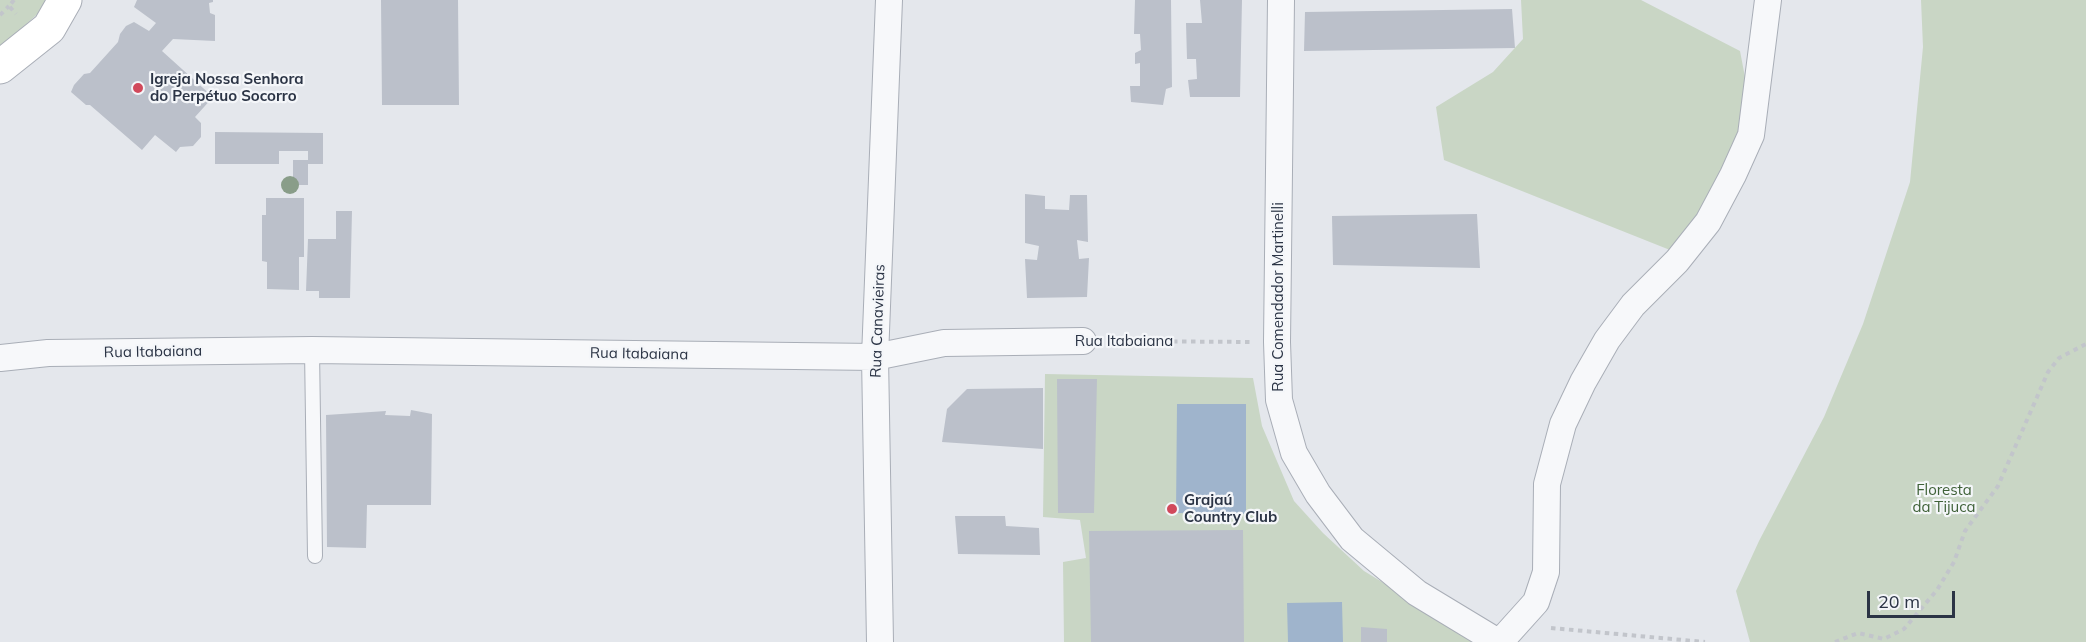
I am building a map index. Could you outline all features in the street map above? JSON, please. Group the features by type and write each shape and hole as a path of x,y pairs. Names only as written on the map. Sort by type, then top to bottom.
{"street":[{"path":"0,67 49,28 65,0"},
{"name":"Rua Canavieiras","path":"879,642 875,357 889,0"},
{"name":"Rua Comendador Martinelli","path":"1281,0 1277,342 1279,400 1294,453 1318,494 1352,539 1409,586 1505,636"},
{"path":"1505,636 1536,602 1546,572 1547,484 1563,424 1583,382 1607,340 1633,305 1677,261 1708,222 1751,135 1768,0"},
{"name":"Rua Itabaiana","path":"0,358 48,353 312,350 875,357 944,343 1083,341"}],"lane":[{"path":"312,350 315,556"}],"path":[{"path":"0,15 14,0"},
{"path":"9,6 19,17"},
{"name":"Rua Itabaiana","path":"1083,341 1277,342"},
{"path":"1835,642 1858,633 1884,639 1904,629 1937,590 1954,562 1965,531 1998,486 2048,372 2059,357 2086,344"},
{"path":"1505,636 1705,642"}],"green space":[{"path":"0,0 48,0 44,8 0,48"},
{"path":"1521,0 1641,0 1740,51 1753,119 1704,208 1670,250 1444,160 1436,107 1493,72 1523,39"},
{"name":"Floresta da Tijuca","path":"1921,0 2086,0 2086,642 1750,642 1736,591 1759,541 1824,417 1863,324 1910,182 1923,47"},
{"name":"Grajaú Country Club","path":"1045,374 1253,378 1262,426 1294,501 1323,533 1364,571 1446,621 1472,642 1064,642 1063,562 1086,558 1080,520 1043,517"}],"water":[{"path":"1177,404 1246,404 1246,514 1176,513"},
{"path":"1342,602 1343,642 1288,642 1287,603"}],"building":[{"name":"Igreja Nossa Senhora do Perpétuo Socorro","path":"137,0 213,0 209,3 210,13 215,15 215,41 173,39 162,51 213,97 195,117 201,123 201,137 193,146 180,147 176,152 155,135 142,150 90,105 86,105 71,92 84,74 90,73 118,42 126,26 134,22 149,31 156,23 134,7"},
{"path":"381,0 458,0 459,105 382,105"},
{"path":"1135,0 1171,0 1172,87 1166,89 1163,105 1131,102 1130,86 1140,86 1140,63 1135,64 1135,53 1141,50 1140,34 1134,34"},
{"path":"1200,0 1242,0 1240,97 1190,97 1188,80 1197,79 1196,59 1187,59 1186,23 1202,23"},
{"path":"1512,9 1515,48 1304,51 1305,12"},
{"path":"215,132 323,133 323,164 308,164 308,185 293,185 293,160 308,160 308,151 279,151 279,164 215,164"},
{"path":"1025,194 1045,196 1045,209 1069,210 1070,195 1087,195 1088,242 1077,240 1079,259 1089,258 1087,297 1027,298 1025,259 1037,260 1039,246 1025,243"},
{"path":"266,198 304,198 304,257 299,257 299,290 267,289 267,262 262,261 262,215 266,215"},
{"path":"336,211 352,211 350,298 319,298 319,291 306,291 308,239 336,239"},
{"path":"1477,214 1480,268 1333,265 1332,216"},
{"path":"1057,379 1097,379 1094,513 1058,513"},
{"path":"1043,388 1043,449 942,442 947,409 967,389"},
{"path":"411,410 432,414 431,505 367,505 366,548 327,547 326,415 386,411 385,415 410,416"},
{"path":"955,516 1005,516 1006,526 1039,528 1040,555 958,554"},
{"path":"1243,530 1244,642 1091,642 1089,531"},
{"path":"1361,627 1387,629 1387,642 1361,642"}],"place":[{"name":"Igreja Nossa Senhora do Perpétuo Socorro","path":"138,88"},
{"name":"Grajaú Country Club","path":"1172,509"}]}
